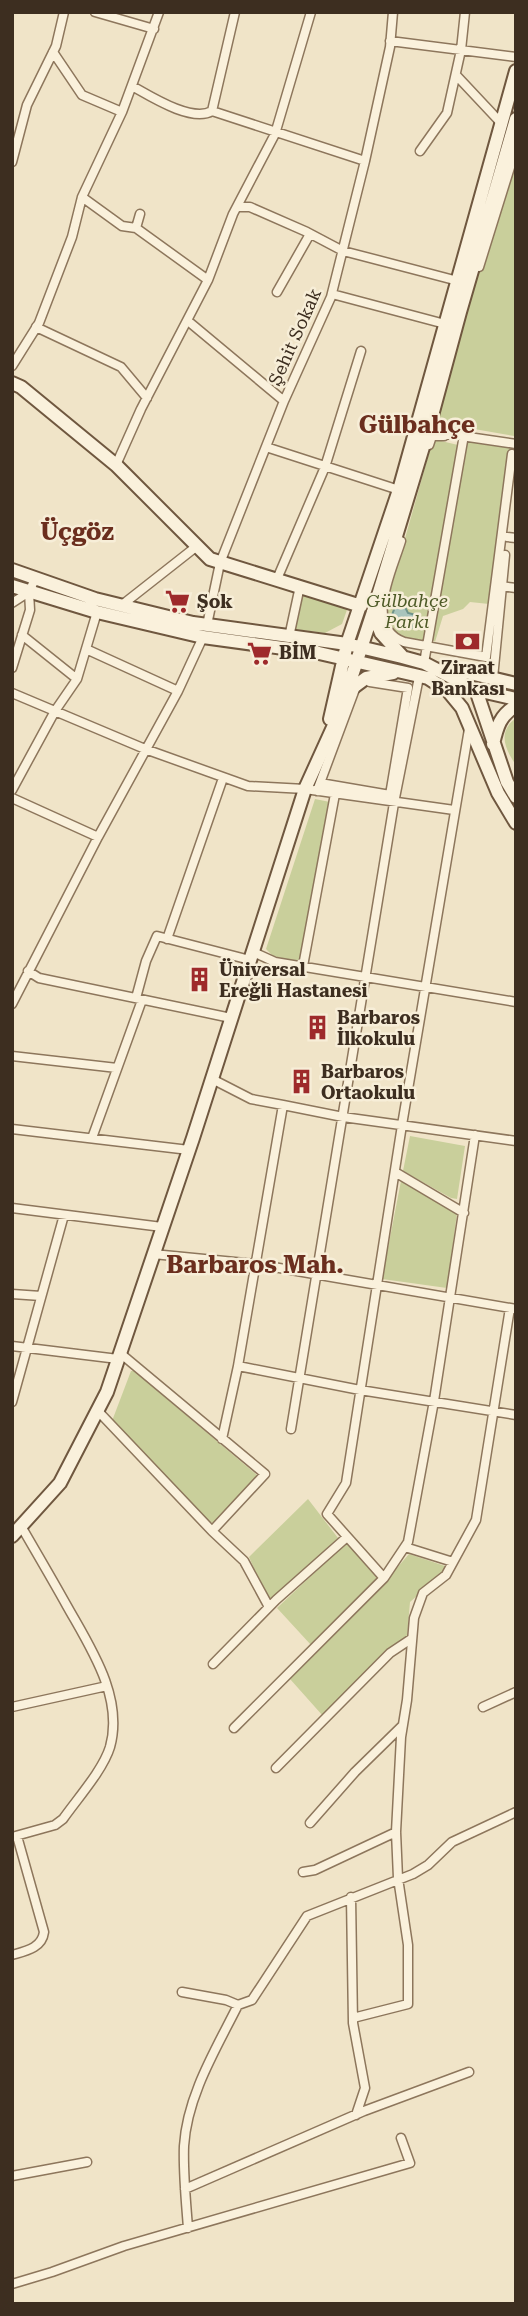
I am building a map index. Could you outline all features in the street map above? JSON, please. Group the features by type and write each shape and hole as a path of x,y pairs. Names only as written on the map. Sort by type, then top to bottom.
{"main road":[{"path":"322,647 367,609 516,71"},
{"path":"17,1531 60,1482 107,1392 252,956 314,788 326,740 340,712 342,688 352,652 429,429 516,119"},
{"path":"12,383 21,387 116,465 210,559 367,609 381,633 402,657"},
{"path":"12,570 205,631 289,637 322,647 342,688"},
{"path":"12,586 97,612 205,631 402,657 516,684"},
{"path":"352,652 356,619"},
{"path":"352,652 404,673 516,699"},
{"path":"424,663 476,690 507,782 516,797"},
{"path":"342,688 371,676 404,673"},
{"path":"424,677 448,691 462,708 498,793 516,823"},
{"path":"493,744 503,715 516,706"}],"street":[{"path":"12,162 27,105 53,52 64,12"},
{"path":"95,12 154,29"},
{"path":"12,366 36,327 72,237 82,197 122,112 159,12"},
{"path":"132,86 180,111 206,115 212,111 235,12"},
{"path":"116,465 208,280 237,207 275,134 311,12"},
{"name":"Şehit Sokak","path":"12,1004 98,837 178,691 205,631 220,564 284,401 332,294 365,161 390,41 393,12"},
{"path":"420,151 447,113 461,50 466,12"},
{"path":"390,41 516,57"},
{"path":"53,52 82,95 122,112"},
{"path":"456,75 502,124"},
{"path":"212,111 275,134 365,161"},
{"path":"516,148 429,429 516,444"},
{"path":"82,197 121,226 136,228 208,280"},
{"path":"237,207 250,206 343,251 458,281"},
{"path":"136,228 140,214"},
{"path":"277,292 310,234"},
{"path":"332,294 445,324"},
{"path":"188,321 284,401"},
{"path":"36,327 121,367 147,398"},
{"path":"277,579 325,467 360,351"},
{"path":"424,663 464,435"},
{"path":"444,436 432,436 382,608 384,624 391,635 404,642 486,657 514,458"},
{"path":"267,447 399,489"},
{"path":"493,678 501,586 511,538 514,458"},
{"path":"122,605 197,546"},
{"path":"12,668 30,610 29,592 35,579"},
{"path":"289,637 300,586"},
{"path":"501,586 516,588"},
{"path":"12,603 29,592"},
{"path":"12,790 55,710 77,679 97,612"},
{"path":"23,635 77,679"},
{"path":"86,649 178,691"},
{"path":"291,1429 394,803 424,677"},
{"path":"12,693 145,750 248,786 314,788 390,795 408,688 370,681 354,691 314,788"},
{"path":"384,1578 327,1514 346,1483 402,1125 470,726"},
{"path":"167,939 223,778"},
{"path":"314,788 335,794 454,810"},
{"path":"303,966 335,794"},
{"path":"12,798 98,837"},
{"path":"92,1138 139,999 146,961 157,936 275,962 516,1002"},
{"path":"28,971 39,978 231,1018"},
{"path":"12,1056 117,1068"},
{"path":"212,1079 251,1099 343,1117 516,1141"},
{"path":"222,1439 238,1366 282,1105"},
{"path":"12,1129 188,1150"},
{"path":"234,1728 384,1578 408,1542 424,1467 475,1135"},
{"path":"395,1172 464,1213"},
{"path":"12,1208 162,1227"},
{"path":"12,1402 64,1215"},
{"path":"153,1254 317,1273 513,1308 492,1411 476,1520 446,1575 423,1593 418,1603 411,1639 396,1832 398,1878 408,1945 408,2004 353,2018"},
{"path":"12,1294 41,1296"},
{"path":"12,1346 119,1356 265,1474 212,1531"},
{"path":"238,1366 360,1390 516,1415"},
{"path":"97,1410 244,1561 269,1607"},
{"path":"12,1955 37,1945 43,1940 44,1932 15,1837 55,1825 63,1819 105,1758 112,1732 107,1686 99,1664 17,1531"},
{"path":"213,1664 269,1607 347,1537"},
{"path":"405,1547 453,1562"},
{"path":"276,1768 390,1653 411,1639"},
{"path":"12,1707 107,1686"},
{"path":"483,1707 516,1692"},
{"path":"310,1823 355,1772 403,1726"},
{"path":"183,1992 226,2000 238,2005 252,2000 306,1916 413,1874 428,1865 452,1842 516,1812"},
{"path":"303,1872 315,1870 396,1832"},
{"path":"352,1897 353,2018 365,2088 356,2115"},
{"path":"188,2228 184,2144 191,2110 206,2069 238,2005"},
{"path":"185,2189 356,2115 468,2073"},
{"path":"12,2284 124,2246 410,2162 401,2138"},
{"path":"12,2176 87,2162"}],"green space":[{"path":"516,140 516,422 514,436 434,422"},
{"name":"Gülbahçe Parkı","path":"433,439 458,445 424,642 398,639 387,626 384,613"},
{"path":"467,441 511,447 489,604 470,602 463,609 443,616 435,642 431,638"},
{"path":"302,592 348,607 342,624 325,633 294,629"},
{"path":"516,718 516,765 506,747 505,735 506,729"},
{"path":"315,799 330,802 300,962 273,956 266,949"},
{"path":"410,1136 465,1146 457,1199 403,1171"},
{"path":"401,1181 457,1213 447,1288 382,1279"},
{"path":"131,1371 257,1475 229,1510 214,1523 206,1521 112,1421"},
{"path":"308,1499 338,1538 269,1602 249,1557"},
{"path":"346,1543 377,1578 311,1645 277,1608"},
{"path":"409,1554 445,1566 445,1571 410,1602 407,1637 323,1716 290,1679"}],"water":[{"path":"399,603 404,605 408,613 416,615 413,628 400,626 392,615"}],"place":[{"name":"Şok","path":"177,602"},
{"name":"Ziraat Bankası","path":"468,641"},
{"name":"BİM","path":"259,653"},
{"name":"Üniversal Ereğli Hastanesi","path":"199,980"},
{"name":"Barbaros İlkokulu","path":"317,1028"},
{"name":"Barbaros Ortaokulu","path":"301,1082"}],"district":[{"name":"Gülbahçe","path":"417,425"},
{"name":"Üçgöz","path":"77,532"},
{"name":"Barbaros Mah.","path":"255,1265"}]}
